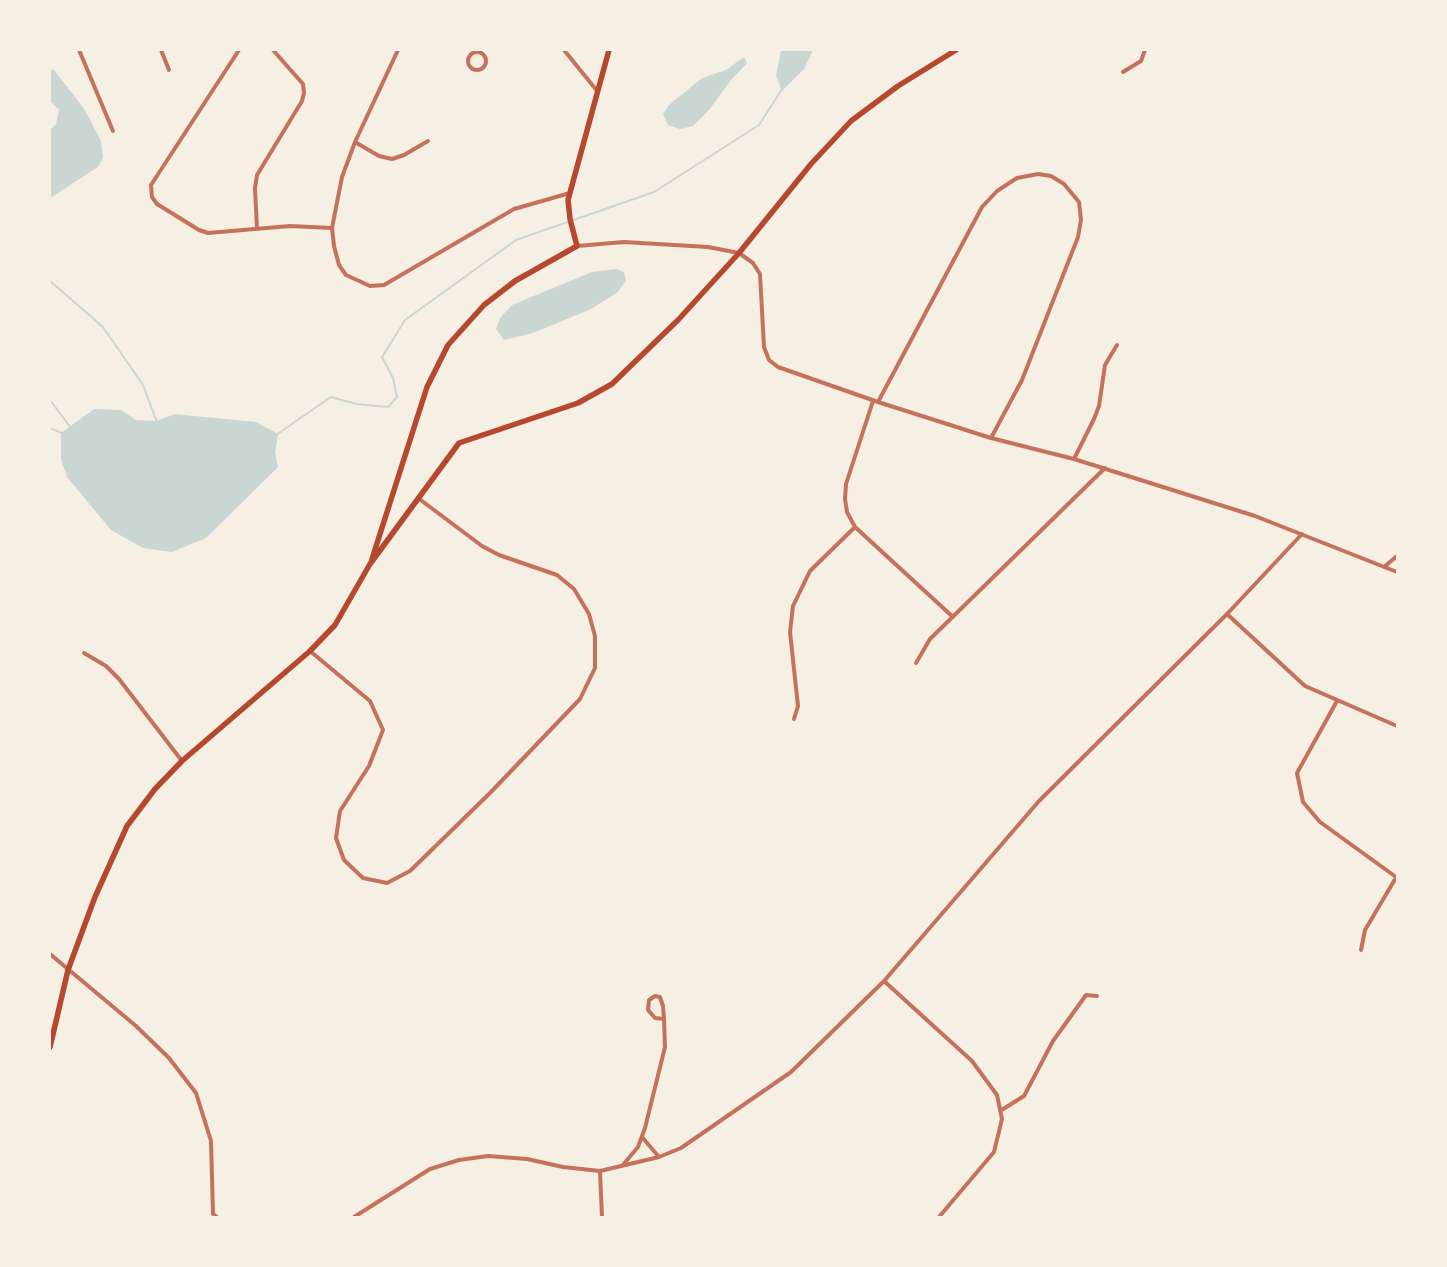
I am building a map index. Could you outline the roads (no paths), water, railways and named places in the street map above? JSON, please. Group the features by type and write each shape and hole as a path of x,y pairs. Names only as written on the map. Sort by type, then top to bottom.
{"main road":[{"path":"370,564 427,387 448,346 484,305 515,281 577,246 569,196 608,50"},
{"path":"50,1047 68,970 95,897 128,826 154,789 182,761 310,651 335,625 370,564 459,443 578,403 612,384 678,320 739,253 811,164 851,121 911,77 956,50"}],"street":[{"path":"79,50 113,131"},
{"path":"161,50 169,70"},
{"path":"239,50 150,189 152,197 158,204 203,232 215,234 290,226 332,228"},
{"path":"257,229 255,188 257,175 302,101 304,93 303,84 274,50"},
{"path":"398,50 355,142 342,177 332,228 334,246 343,271 354,281 370,286 379,286 514,210 569,196"},
{"path":"484,55 490,50"},
{"path":"564,50 598,92"},
{"path":"1123,72 1141,61 1145,50"},
{"path":"479,53 484,55 486,58 482,67 478,69 472,68 468,60 470,56 479,53"},
{"path":"355,142 379,156 392,159 404,155 428,141"},
{"path":"953,617 855,527 845,506 845,491 876,402 982,207 997,191 1017,178 1032,174 1044,174 1064,184 1078,202 1081,220 1078,237 1022,380 992,438"},
{"path":"577,246 624,242 708,247 739,253 753,263 760,274 763,339 766,355 771,362 803,377 876,402 992,438 1105,468 1255,516 1397,572"},
{"path":"1074,459 1099,406 1105,365 1117,345"},
{"path":"916,662 930,638 1105,468"},
{"path":"310,651 370,701 383,730 369,766 340,811 336,838 344,860 363,878 387,883 410,871 490,793 580,699 595,668 595,636 589,614 574,589 557,575 499,555 482,546 418,498"},
{"path":"794,719 798,706 790,632 793,606 810,571 855,527"},
{"path":"354,1217 430,1169 459,1160 488,1156 600,1171 660,1157 688,1143 792,1072 884,981 1039,801 1227,614 1302,534"},
{"path":"1384,567 1397,556"},
{"path":"1227,614 1305,686 1397,726"},
{"path":"84,653 106,666 119,679 182,761"},
{"path":"1337,701 1298,773 1304,802 1320,822 1397,877 1365,930 1361,950"},
{"path":"50,954 136,1026 169,1058 196,1093 211,1142 214,1216"},
{"path":"884,981 972,1061 997,1095 1001,1130 994,1152 939,1217"},
{"path":"1000,1112 1024,1096 1053,1041 1086,995 1096,996"},
{"path":"622,1166 638,1147 642,1137 665,1047 664,1019 660,997 655,996 649,1000 648,1010 656,1018 664,1019"},
{"path":"642,1137 660,1157"},
{"path":"600,1171 602,1217"}],"waterway":[{"path":"276,435 331,397 356,404 388,407 397,397 393,378 382,357 405,320 516,240 654,192 759,125 782,89"},
{"path":"50,281 103,327 143,385 157,422"},
{"path":"50,400 71,428"},
{"path":"50,428 62,433"}]}
